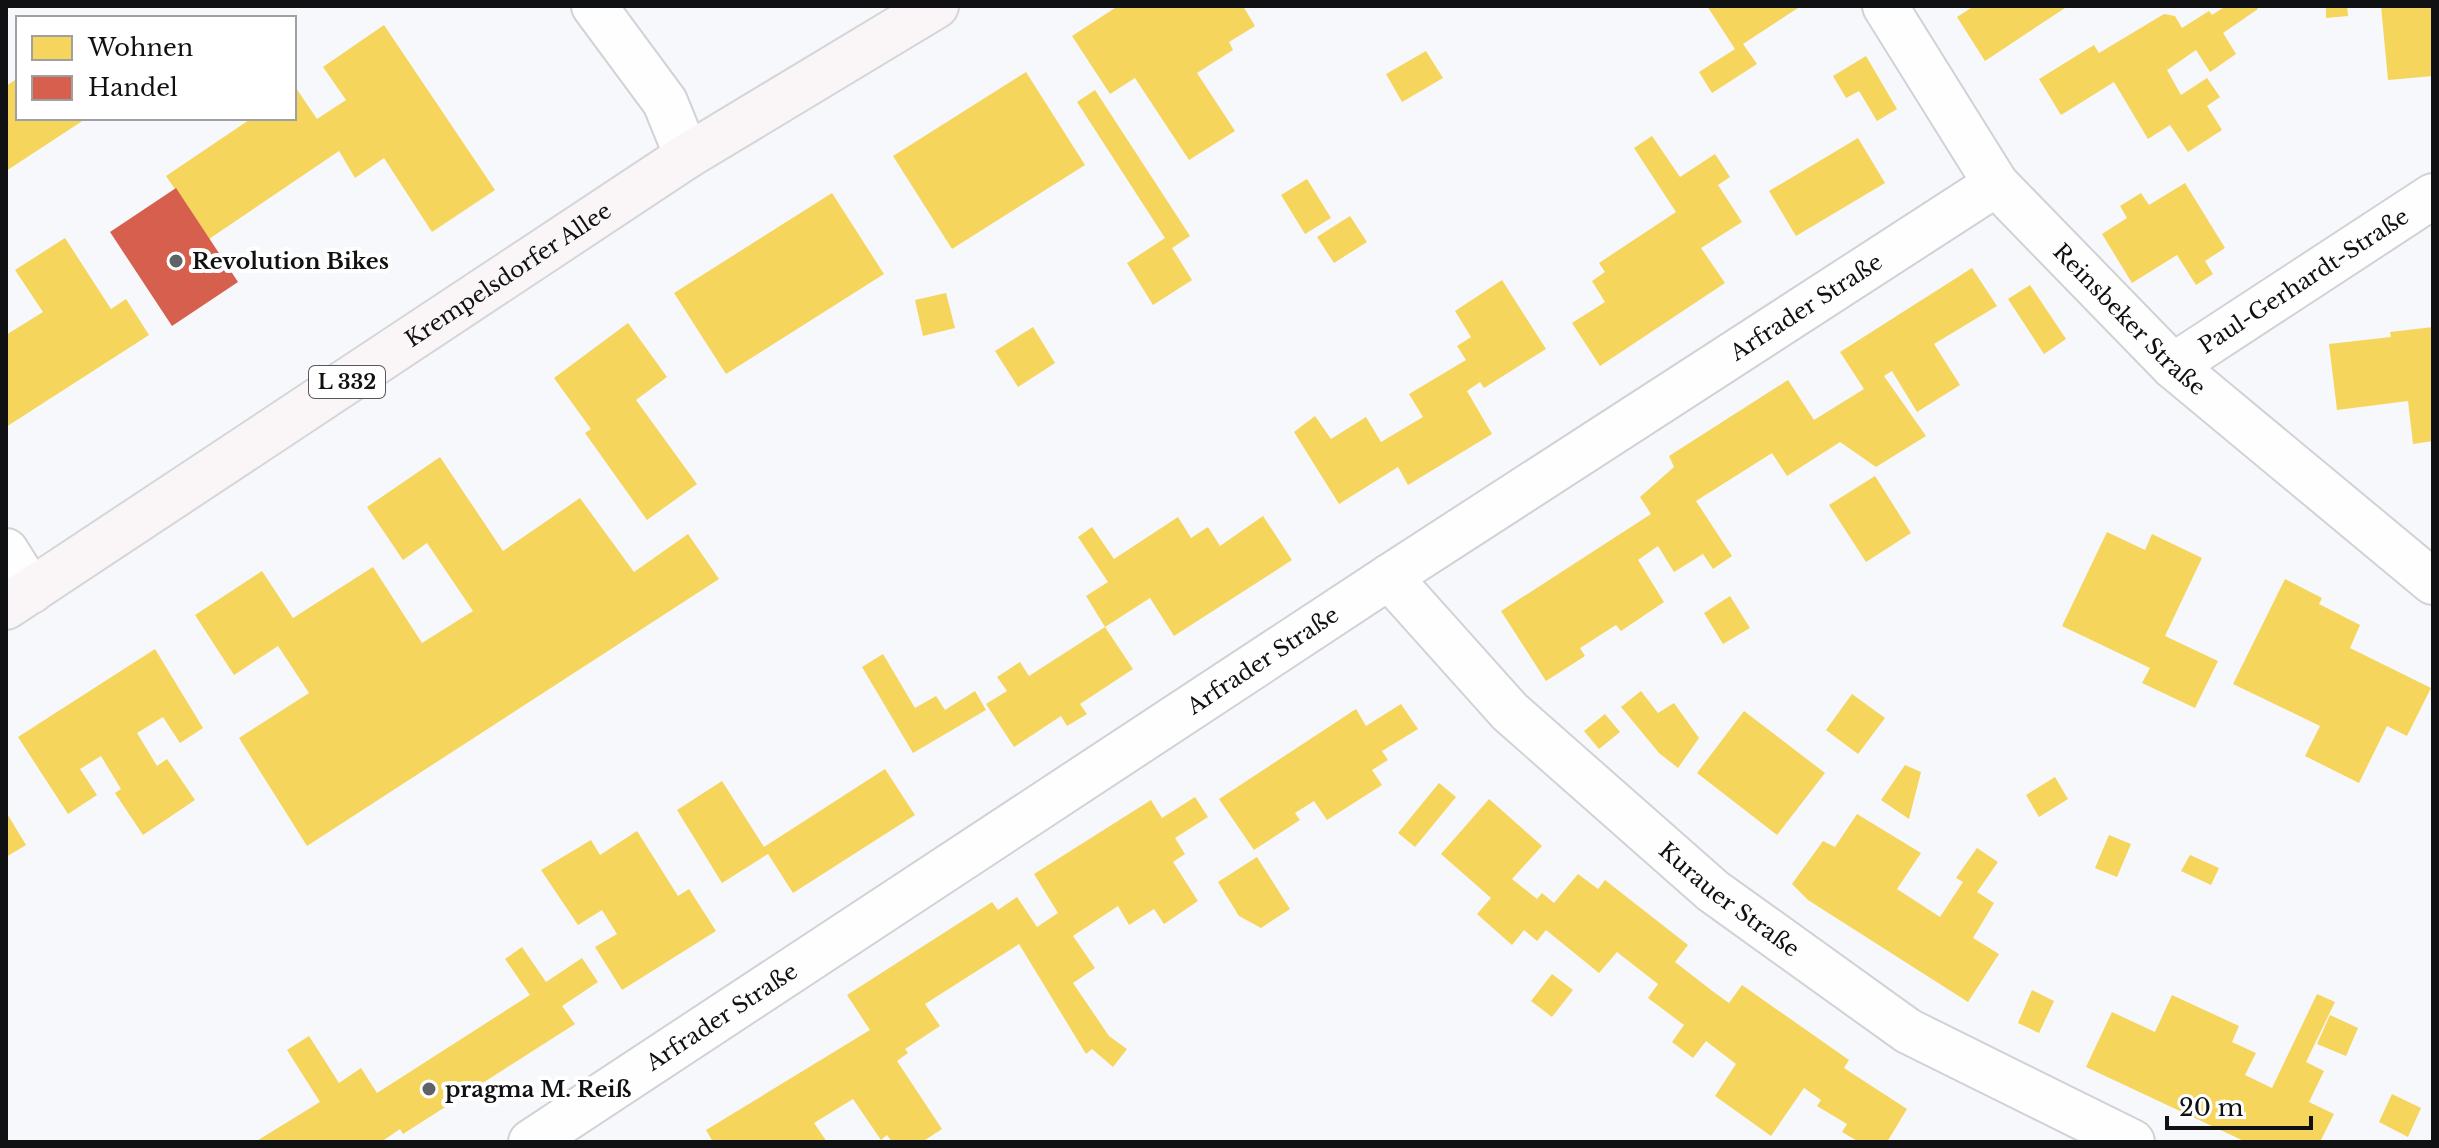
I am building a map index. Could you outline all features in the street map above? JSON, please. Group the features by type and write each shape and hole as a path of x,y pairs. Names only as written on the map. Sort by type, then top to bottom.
{"main road":[{"name":"Krempelsdorfer Allee","path":"18,599 687,156 936,6"}],"street":[{"path":"594,6 665,102 687,156"},
{"name":"Reinsbeker Straße","path":"1885,6 1996,184 2173,366 2433,582"},
{"name":"Arfrader Straße","path":"531,1142 579,1129 1389,577 1996,184"},
{"name":"Paul-Gerhardt-Straße","path":"2173,366 2433,196"},
{"path":"6,551 18,599"},
{"name":"Kurauer Straße","path":"1389,577 1510,712 1713,891 1908,1031 2132,1142"}],"building: Wohnen":[{"path":"1118,6 1243,6 1255,26 1229,42 1233,50 1197,73 1235,131 1189,160 1135,78 1110,94 1072,36"},
{"path":"1707,6 1801,6 1743,44 1757,64 1712,93 1699,72 1735,49"},
{"path":"1974,6 2065,8 1985,61 1957,17"},
{"path":"2226,6 2255,6 2258,9 2223,33 2236,54 2210,72 2196,50 2167,70 2181,95 2207,78 2220,97 2207,106 2222,130 2188,152 2170,125 2148,139 2114,82 2061,115 2039,79 2094,45 2099,53 2164,14 2175,16 2182,28 2209,11 2212,15"},
{"path":"2326,6 2347,6 2348,16 2326,18"},
{"path":"2381,6 2433,6 2433,76 2388,80"},
{"path":"384,25 495,190 432,232 384,158 355,178 339,151 209,239 166,176 249,120 296,120 296,88 317,119 346,100 323,67"},
{"path":"1426,51 1443,78 1402,102 1386,74"},
{"path":"1866,56 1897,109 1877,121 1859,91 1846,98 1833,76"},
{"path":"1026,72 1085,165 952,249 893,156"},
{"path":"16,79 16,120 84,120 6,171 6,86"},
{"path":"1095,90 1190,236 1172,248 1192,280 1153,305 1127,263 1165,238 1077,102"},
{"path":"1652,136 1680,177 1715,154 1730,177 1718,185 1742,222 1701,248 1725,283 1600,366 1572,323 1605,302 1592,281 1605,272 1599,263 1676,212 1634,148"},
{"path":"1858,138 1885,183 1796,236 1769,191"},
{"path":"1307,179 1331,218 1305,234 1281,195"},
{"path":"2185,183 2225,248 2205,261 2213,274 2196,285 2177,255 2132,283 2102,234 2127,218 2120,206 2141,193 2149,205"},
{"path":"832,193 884,274 726,374 674,293"},
{"path":"1350,216 1367,242 1334,263 1317,237"},
{"path":"65,238 111,309 126,299 149,335 6,427 6,335 43,312 15,270"},
{"path":"1972,268 1997,306 1934,344 1960,385 1917,412 1892,371 1884,376 1926,436 1876,467 1840,442 1787,476 1772,453 1696,501 1732,556 1713,569 1703,554 1674,572 1658,546 1638,560 1664,602 1621,631 1616,625 1580,648 1585,656 1546,681 1501,611 1651,514 1640,497 1674,467 1669,456 1788,380 1814,420 1864,389 1840,352"},
{"path":"1502,280 1546,349 1484,388 1480,382 1467,391 1492,434 1408,485 1398,467 1339,504 1294,432 1315,416 1331,439 1366,417 1381,442 1423,417 1409,394 1466,360 1457,346 1471,337 1455,311"},
{"path":"2030,285 2066,339 2044,354 2008,299"},
{"path":"946,293 955,328 923,336 915,300"},
{"path":"628,323 667,377 636,400 697,484 647,520 585,433 591,429 554,378"},
{"path":"1033,327 1055,363 1018,387 995,351"},
{"path":"2433,327 2433,441 2413,444 2408,401 2337,410 2329,344 2391,337 2390,332"},
{"path":"440,457 503,551 580,498 634,572 688,534 719,579 307,846 239,738 309,693 278,646 234,675 195,615 262,571 293,618 373,567 422,643 473,611 427,543 403,560 367,507"},
{"path":"1875,476 1911,533 1866,562 1829,505"},
{"path":"1263,516 1292,560 1174,636 1150,598 1105,627 1086,596 1108,582 1078,537 1092,527 1114,559 1178,517 1191,538 1208,527 1220,546"},
{"path":"2107,532 2145,550 2152,534 2202,558 2165,636 2218,661 2195,708 2142,683 2150,668 2062,626"},
{"path":"2285,579 2322,598 2319,604 2360,625 2350,648 2431,688 2407,736 2387,726 2359,783 2305,756 2320,726 2233,684"},
{"path":"1730,596 1750,628 1723,644 1704,613"},
{"path":"1105,627 1133,669 1080,704 1087,714 1067,726 1061,716 1014,747 986,704 1007,691 997,677 1020,662 1029,676"},
{"path":"155,649 203,728 180,743 163,717 137,733 157,766 167,759 195,800 143,835 115,793 121,789 101,756 80,769 97,795 68,814 18,737"},
{"path":"883,654 915,708 936,696 945,710 975,691 986,710 913,753 862,667"},
{"path":"1641,691 1658,713 1674,703 1699,738 1678,768 1659,753 1621,707"},
{"path":"1852,694 1885,718 1858,754 1826,730"},
{"path":"1401,704 1418,729 1382,751 1388,760 1372,770 1382,785 1327,820 1314,801 1295,813 1300,820 1254,850 1219,799 1356,709 1366,726"},
{"path":"1744,711 1825,773 1777,835 1697,773"},
{"path":"1605,714 1620,732 1599,749 1584,731"},
{"path":"1905,765 1921,772 1909,819 1881,800"},
{"path":"885,769 915,815 793,893 768,854 722,883 677,810 722,781 764,847"},
{"path":"2055,777 2068,799 2039,817 2026,795"},
{"path":"1439,783 1456,797 1415,847 1398,833"},
{"path":"1195,797 1208,817 1175,838 1185,854 1173,862 1198,901 1164,924 1154,909 1129,925 1118,906 1073,936 1095,968 1073,983 1109,1036 1127,1049 1113,1067 1092,1049 1086,1054 1019,944 925,1004 940,1026 905,1049 908,1053 897,1061 942,1129 922,1142 892,1142 887,1135 881,1140 853,1099 814,1123 827,1142 713,1142 706,1130 870,1030 847,995 992,902 998,910 1017,897 1037,927 1058,913 1034,874 1151,800 1162,818"},
{"path":"1489,799 1542,846 1512,879 1537,899 1542,893 1554,903 1578,874 1598,889 1605,880 1688,945 1675,962 1711,990 1729,1003 1742,985 1849,1060 1844,1068 1907,1109 1887,1142 1859,1142 1842,1132 1847,1124 1817,1106 1821,1100 1804,1088 1771,1136 1715,1096 1736,1064 1706,1041 1693,1058 1672,1042 1684,1025 1648,998 1658,984 1617,952 1599,973 1546,930 1537,941 1524,930 1512,945 1477,914 1491,898 1441,854"},
{"path":"6,812 26,845 6,857"},
{"path":"1857,814 1921,853 1897,889 1940,917 1963,882 1956,878 1977,848 1998,862 1977,892 1994,903 1973,938 1999,954 1968,1002 1808,900 1792,884 1823,841 1835,847"},
{"path":"637,831 678,896 689,889 716,931 622,990 595,947 617,934 602,910 578,925 541,870 591,840 600,855"},
{"path":"2109,835 2131,844 2117,877 2095,868"},
{"path":"2190,855 2219,868 2211,885 2181,871"},
{"path":"1257,857 1290,909 1261,928 1239,916 1218,882"},
{"path":"522,947 546,982 582,958 598,982 562,1006 575,1024 403,1134 400,1129 381,1142 255,1142 320,1102 287,1050 309,1036 339,1083 361,1068 377,1093 530,995 505,959"},
{"path":"1552,974 1573,990 1552,1017 1531,1001"},
{"path":"2032,990 2054,1001 2039,1033 2018,1023"},
{"path":"2317,994 2335,1002 2306,1062 2324,1071 2309,1102 2334,1114 2320,1142 2246,1142 2086,1067 2112,1012 2155,1032 2172,995 2239,1026 2232,1042 2256,1053 2245,1075 2272,1088"},
{"path":"2330,1015 2358,1028 2346,1056 2317,1044"},
{"path":"2392,1094 2421,1108 2408,1137 2379,1122"}],"building: Handel":[{"name":"Revolution Bikes","path":"176,188 238,282 172,326 110,232"}],"place":[{"name":"Revolution Bikes","path":"176,261"},
{"name":"pragma M. Reiß","path":"429,1089"}]}
